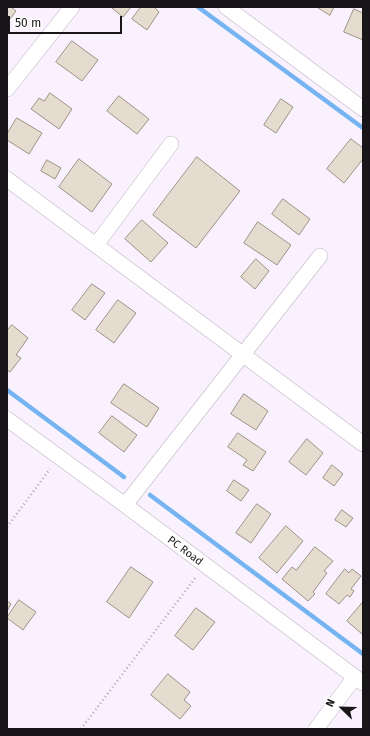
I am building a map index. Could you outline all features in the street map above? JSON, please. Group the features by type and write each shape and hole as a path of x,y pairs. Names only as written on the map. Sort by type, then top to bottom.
{"street":[{"path":"7,89 72,7"},
{"path":"226,7 363,109"},
{"path":"96,245 171,144"},
{"path":"7,179 363,444"},
{"path":"125,505 320,256"},
{"name":"PC Road","path":"7,419 125,505 359,680"},
{"path":"316,729 359,680"}],"path":[{"path":"7,527 59,457"},
{"path":"80,729 204,565"}],"building":[{"path":"7,7 11,7 16,11 10,19 7,17"},
{"path":"131,7 123,17 112,8"},
{"path":"141,7 154,7 159,12 147,30 132,19"},
{"path":"317,7 334,7 330,15"},
{"path":"354,9 363,13 363,40 344,32"},
{"path":"72,41 98,60 82,81 56,62"},
{"path":"50,93 72,109 59,129 31,109 39,98 44,101"},
{"path":"119,96 149,119 137,134 107,111"},
{"path":"281,99 293,107 276,133 264,125"},
{"path":"17,118 42,133 29,154 7,140 7,134"},
{"path":"351,139 363,148 363,159 344,183 327,169"},
{"path":"197,157 240,191 196,248 153,215"},
{"path":"79,159 112,184 92,212 59,187"},
{"path":"47,160 61,168 55,179 41,171"},
{"path":"283,199 310,219 299,235 272,214"},
{"path":"142,220 168,243 151,262 125,239"},
{"path":"258,222 291,245 277,265 244,243"},
{"path":"256,259 269,271 255,289 241,277"},
{"path":"92,284 105,293 85,320 72,310"},
{"path":"118,300 136,313 114,343 96,330"},
{"path":"12,325 28,338 16,355 21,358 10,372 7,370 7,331"},
{"path":"124,384 159,408 147,427 111,403"},
{"path":"244,394 268,411 256,430 231,414"},
{"path":"112,416 137,435 124,452 99,433"},
{"path":"238,433 266,452 253,471 243,465 247,460 228,447"},
{"path":"307,439 323,453 306,475 289,462"},
{"path":"332,465 343,474 334,486 323,478"},
{"path":"234,480 249,490 241,501 227,491"},
{"path":"257,504 271,514 251,543 236,533"},
{"path":"342,510 353,518 346,527 335,520"},
{"path":"286,526 303,541 277,573 259,558"},
{"path":"315,547 333,561 324,571 327,573 313,592 315,594 308,601 282,579 292,567 296,570"},
{"path":"131,567 153,582 129,618 107,602"},
{"path":"345,569 349,573 352,569 361,576 351,589 354,591 350,597 347,595 339,604 326,594"},
{"path":"19,600 36,612 23,630 7,618"},
{"path":"7,601 11,604 7,611"},
{"path":"363,602 363,634 362,634 347,621"},
{"path":"196,608 215,622 193,650 175,636"},
{"path":"168,674 190,692 184,700 191,706 180,719 151,695"}],"waterway":[{"path":"198,7 363,128"},
{"path":"7,390 124,477"},
{"path":"150,495 363,654"}]}
